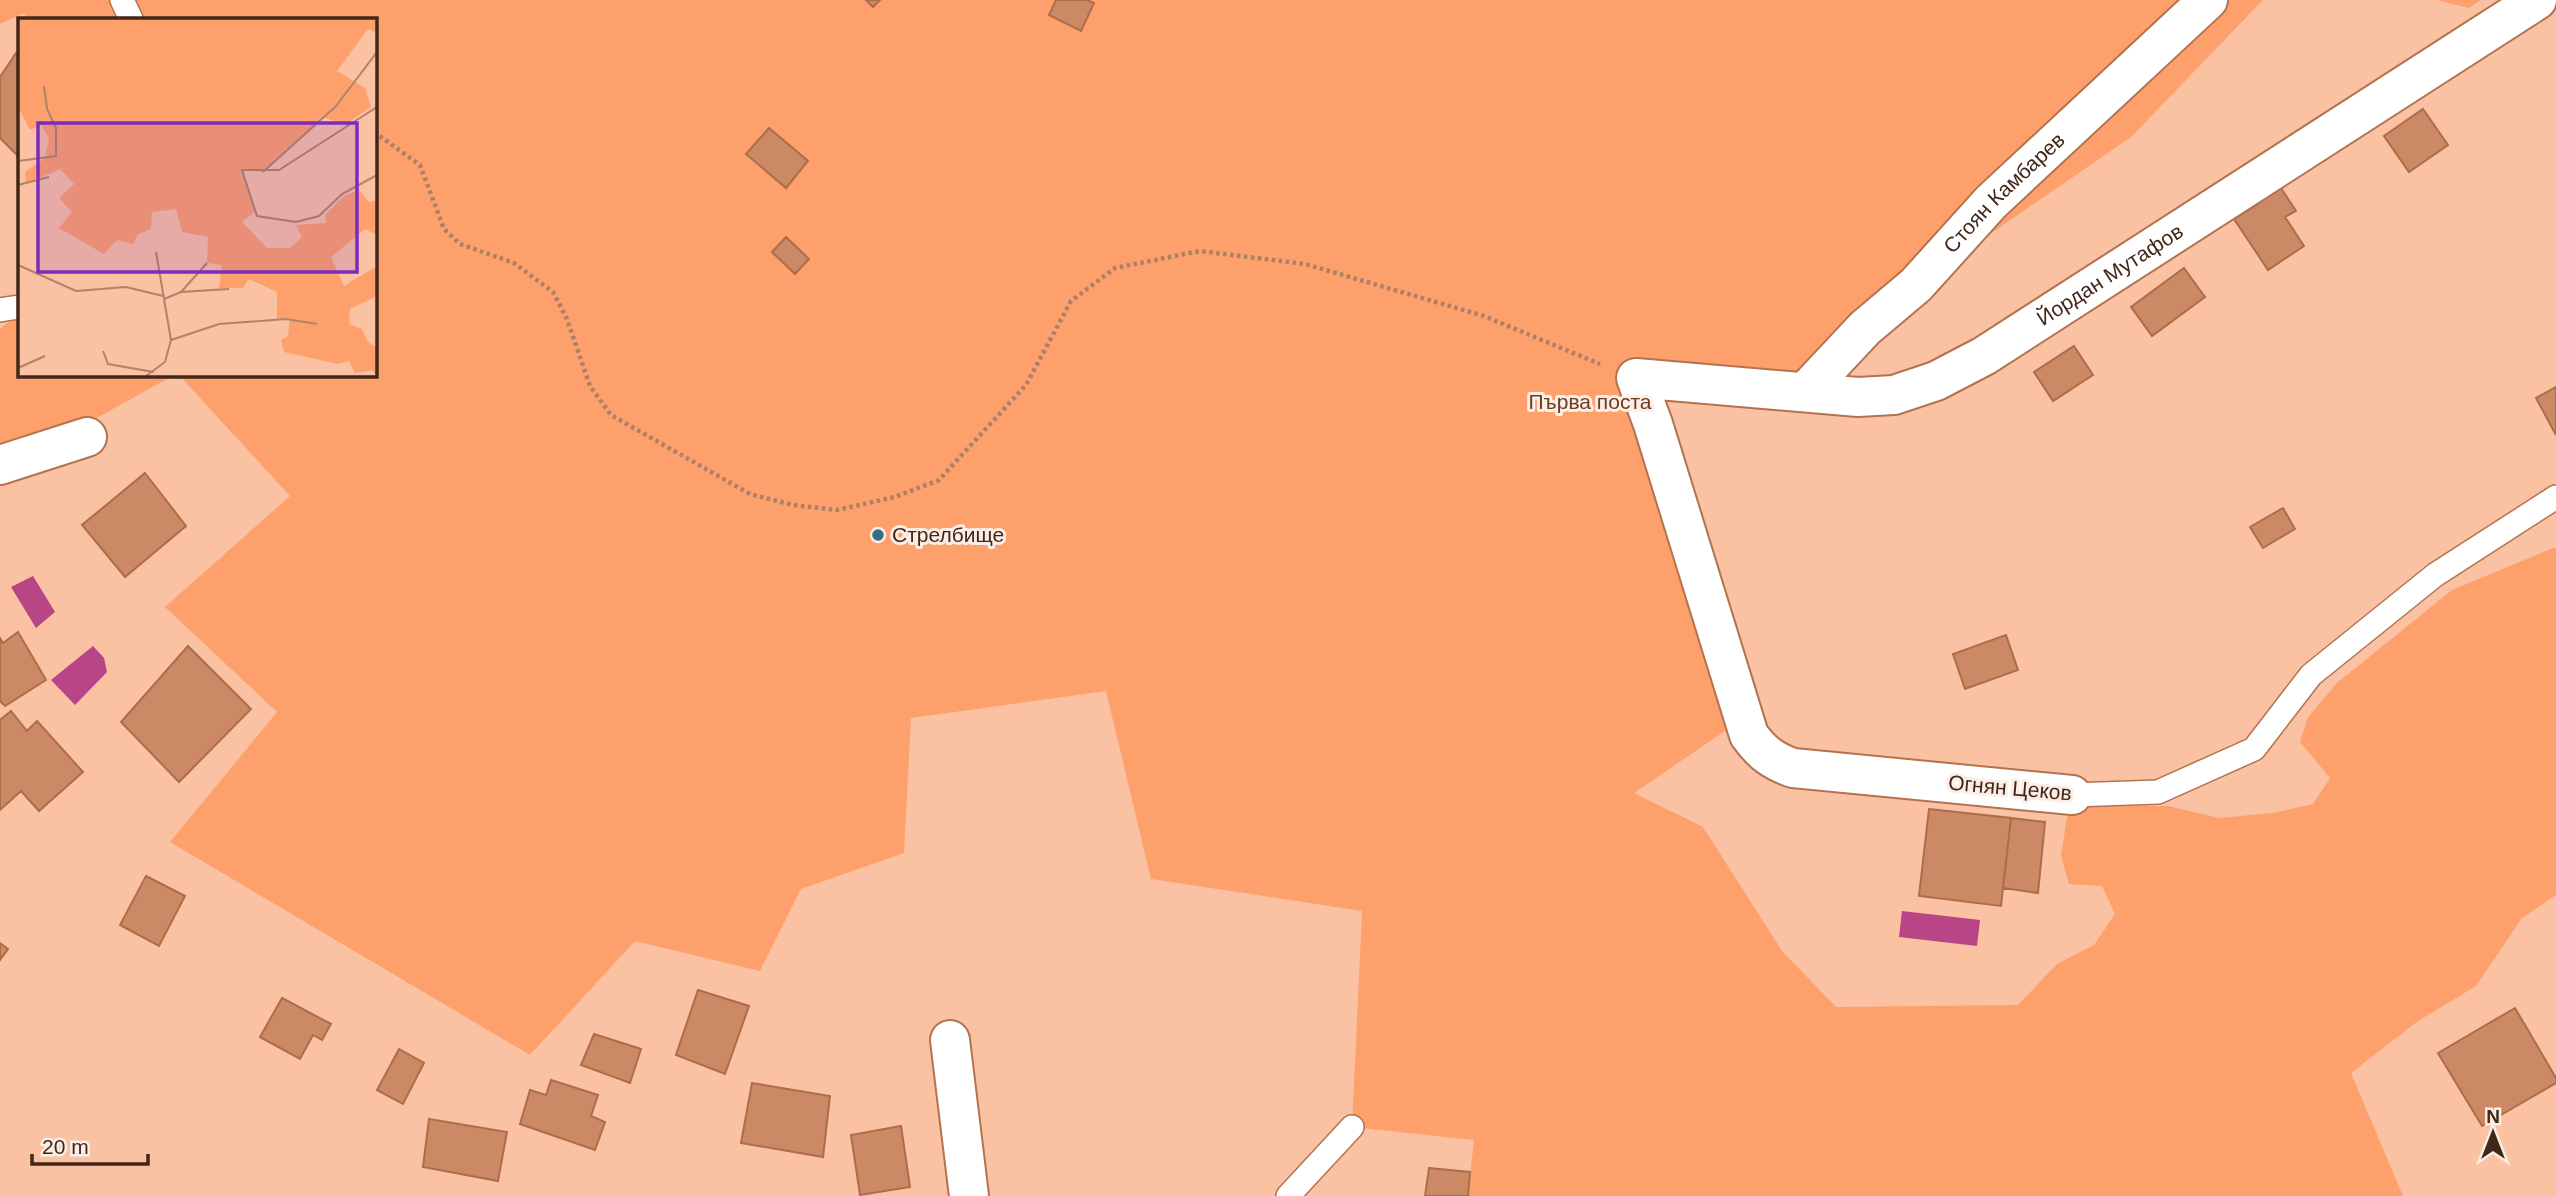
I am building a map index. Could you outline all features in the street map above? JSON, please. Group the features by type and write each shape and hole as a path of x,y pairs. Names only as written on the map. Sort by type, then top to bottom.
{"street":[{"name":"Стоян Камбарев","path":"1805,392 1865,328 1916,285 1991,202 2208,0"},
{"name":"Йордан Мутафов","path":"1636,378 1858,397 1894,395 1936,381 1984,356 2537,0"},
{"name":"Огнян Цеков","path":"1636,378 1653,424 1749,735 1760,751 1793,768 2072,795"},
{"path":"0,465 88,437"},
{"path":"950,1040 969,1196"}],"lane":[{"path":"122,0 131,18"},
{"path":"0,310 18,307"},
{"name":"Огнян Цеков","path":"2072,795 2158,792 2254,749 2311,675 2435,575 2556,497"},
{"path":"1288,1196 1352,1128"}],"path":[{"path":"376,133 420,165 444,229 460,244 514,263 553,292 567,319 590,386 611,415 750,494 793,505 838,510 895,497 939,480 1026,385 1071,302 1115,268 1200,251 1305,264 1495,321 1636,378"}],"green space":[{"name":"Първа поста","path":"0,0 2263,0 2131,137 1916,285 1805,392 1636,379 1744,718 1634,793 1703,827 1782,951 1836,1007 2018,1005 2057,964 2094,945 2115,914 2102,886 2069,884 2061,856 2067,817 2082,806 2168,806 2219,818 2273,813 2313,804 2330,778 2300,742 2308,717 2337,683 2452,590 2556,547 2556,895 2522,918 2476,986 2418,1021 2351,1073 2403,1196 1468,1196 1474,1140 1352,1127 1362,911 1151,879 1106,691 911,718 904,853 801,889 760,971 635,941 530,1055 170,842 277,712 165,607 290,496 180,376 376,376 376,18 27,18 24,13 0,24"},
{"path":"2437,0 2481,0 2469,8"},
{"path":"18,314 18,376 172,376 32,454 0,463 0,329"}],"shaded area":[{"path":"33,576 55,612 36,628 11,587"},
{"path":"93,646 104,658 107,672 75,705 51,680"},
{"path":"1902,911 1980,920 1977,946 1899,937"}],"building":[{"path":"866,0 880,0 873,7"},
{"path":"1056,0 1087,0 1094,3 1081,31 1049,15"},
{"path":"16,53 18,54 18,156 0,138 0,77"},
{"path":"2423,109 2448,145 2409,172 2384,136"},
{"path":"769,128 808,161 786,188 746,154"},
{"path":"2277,182 2296,211 2285,217 2304,246 2268,270 2234,219 2258,204 2253,197"},
{"path":"786,237 809,259 795,274 772,252"},
{"path":"2184,268 2205,297 2152,336 2131,307"},
{"path":"2074,346 2093,375 2053,401 2034,372"},
{"path":"2556,387 2556,435 2536,398"},
{"path":"145,473 186,526 125,577 82,525"},
{"path":"2283,508 2295,529 2263,548 2250,527"},
{"path":"18,632 46,680 5,706 0,701 0,638 3,643"},
{"path":"2006,635 2018,670 1965,689 1953,654"},
{"path":"188,646 251,709 179,782 121,722"},
{"path":"11,711 27,731 37,721 83,772 39,811 21,791 0,810 0,720"},
{"path":"1929,809 2011,818 2001,906 1919,896"},
{"path":"2011,818 2045,822 2038,893 2003,888"},
{"path":"146,876 185,896 159,946 120,925"},
{"path":"0,943 8,949 0,960"},
{"path":"698,990 749,1006 725,1074 676,1055"},
{"path":"282,998 331,1024 322,1040 313,1035 300,1059 260,1037"},
{"path":"2515,1008 2556,1078 2556,1083 2482,1126 2438,1053"},
{"path":"594,1034 641,1049 630,1083 581,1065"},
{"path":"399,1049 424,1063 403,1104 377,1090"},
{"path":"551,1080 598,1095 591,1116 605,1122 595,1150 520,1124 530,1090 546,1095"},
{"path":"752,1083 830,1096 823,1157 741,1143"},
{"path":"429,1119 507,1132 498,1181 423,1167"},
{"path":"901,1126 910,1187 860,1195 851,1135"},
{"path":"1429,1168 1470,1172 1468,1196 1425,1196"}],"place":[{"name":"Стрелбище","path":"878,535"}]}
